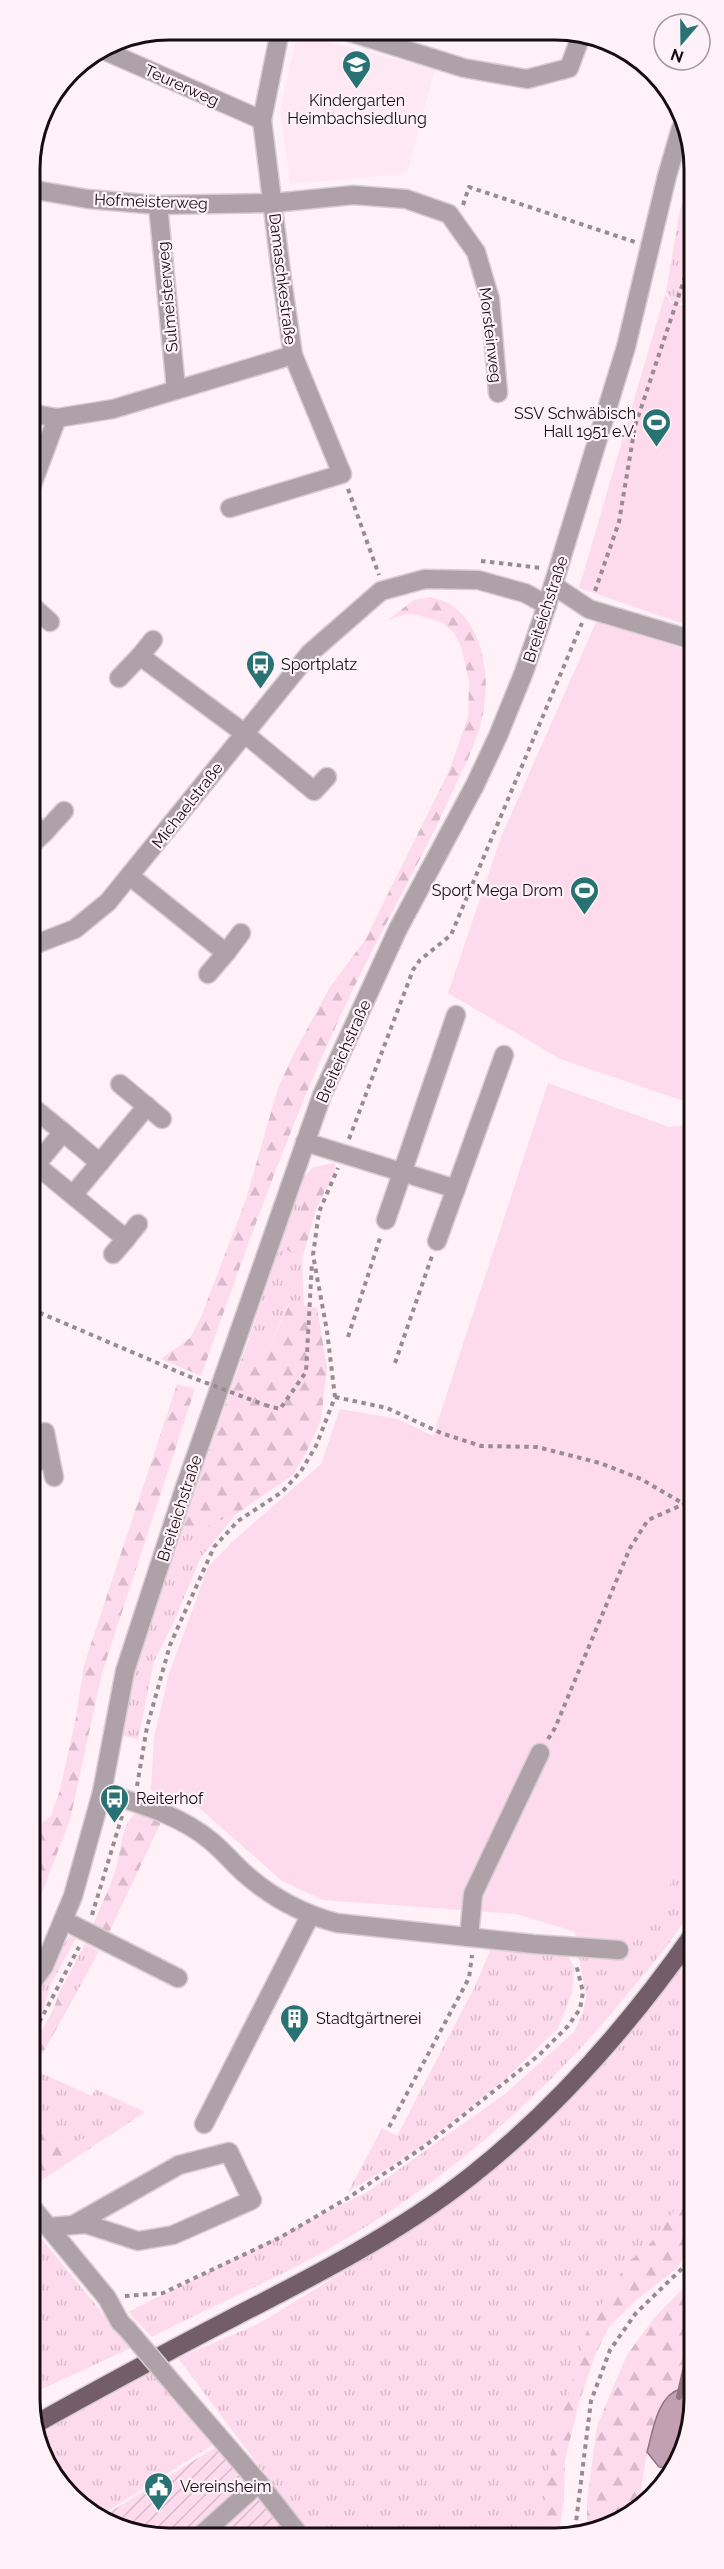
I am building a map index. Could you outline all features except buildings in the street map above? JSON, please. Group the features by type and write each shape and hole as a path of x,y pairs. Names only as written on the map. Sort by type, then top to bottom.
{"main road":[{"path":"43,2421 105,2385 316,2275 381,2237 470,2176 517,2136 603,2050 642,2005 683,1947"}],"street":[{"name":"Damaschkestraße","path":"278,40 262,120 293,355 342,474"},
{"path":"375,40 464,68 527,79 569,68 578,43"},
{"name":"Teurerweg","path":"112,54 262,120"},
{"name":"Breiteichstraße","path":"40,1971 73,1896 102,1792 125,1671 185,1487 322,1095 398,929 475,785 498,736 554,585 626,347 679,135"},
{"name":"Hofmeisterweg","path":"41,191 88,199 158,205 273,202"},
{"name":"Morsteinweg","path":"273,202 353,195 406,199 449,214 476,252 490,299 498,393"},
{"name":"Sulmeisterweg","path":"158,205 176,389"},
{"path":"41,415 57,418 113,409 293,355"},
{"path":"41,461 57,418"},
{"path":"230,508 342,474"},
{"name":"Michaelstraße","path":"41,942 75,929 108,902 131,877 310,653 381,591 425,579 478,580 525,593 547,605"},
{"path":"554,585 589,609 684,637"},
{"path":"41,614 50,622"},
{"path":"119,678 153,640"},
{"path":"140,656 244,733 310,797 327,777"},
{"path":"41,829 64,811"},
{"path":"131,877 226,953"},
{"path":"208,974 241,933"},
{"path":"386,1220 456,1015"},
{"path":"437,1241 504,1055"},
{"path":"120,1084 162,1119"},
{"path":"73,1196 147,1106"},
{"path":"41,1114 100,1163"},
{"path":"41,1159 63,1132"},
{"path":"305,1142 456,1189"},
{"path":"41,1173 126,1239"},
{"path":"113,1254 138,1224"},
{"path":"45,1432 54,1477"},
{"path":"40,1460 50,1458"},
{"path":"469,1937 473,1894 540,1753"},
{"path":"102,1792 175,1817 211,1840 254,1881 281,1900 310,1916 337,1923 619,1950"},
{"path":"204,2124 310,1916"},
{"path":"63,1920 178,1978"},
{"path":"49,2227 86,2224 138,2241 173,2235 252,2200 229,2152 179,2165 73,2225"},
{"path":"40,2217 107,2298 120,2322 259,2483 294,2528"},
{"path":"209,2528 259,2483"}],"path":[{"path":"456,224 469,187 650,247"},
{"path":"40,1313 188,1377 280,1409 306,1372 313,1255 319,1212 413,970 420,960 451,935 589,609 619,522 634,426 684,280"},
{"path":"342,474 379,572 381,591"},
{"path":"348,1337 386,1220"},
{"path":"395,1362 437,1241"},
{"path":"134,1802 147,1727 170,1645 214,1547 238,1521 282,1492 301,1471 316,1446 335,1397 327,1331 313,1255"},
{"path":"335,1397 387,1408 441,1433 481,1446 537,1447 600,1463 641,1479 683,1504"},
{"path":"540,1753 555,1728 630,1548 648,1520 683,1504"},
{"path":"388,2127 469,1978 473,1959 469,1937"},
{"path":"107,2298 163,2292 281,2237 351,2196 424,2146 539,2055 568,2026 580,2009 583,1992 572,1947"},
{"path":"575,2527 591,2401 610,2350 636,2313 683,2268"}],"shaded area":[{"name":"Kindergarten Heimbachsiedlung","path":"296,40 321,40 435,69 407,174 290,184 280,111"},
{"path":"683,2389 682,2417 674,2449 664,2468 659,2467 647,2452 657,2415 672,2393"}],"green space":[{"path":"684,199 684,303 671,301 666,292 680,210"},
{"name":"SSV Schwäbisch Hall 1951 e.V.","path":"665,294 671,303 684,305 684,624 579,588"},
{"path":"431,597 446,602 459,611 474,632 480,646 486,687 481,724 468,759 441,816 360,975 315,1074 274,1174 201,1376 161,1359 190,1338 201,1317 245,1202 278,1088 295,1051 330,987 365,940 449,771 468,717 469,682 462,650 455,634 443,623 421,616 407,614 388,620 414,600"},
{"name":"Sport Mega Drom","path":"597,620 684,649 684,1101 560,1059 448,993 501,837"},
{"path":"548,1083 669,1127 684,1125 683,1862 635,1942 596,1938 516,1914 323,1900 282,1881 197,1806 151,1790 154,1737 169,1674 208,1567 231,1543 321,1464 340,1409 398,1419 433,1436"},
{"path":"335,1163 335,1171 315,1172 286,1249 302,1260 304,1306 289,1303 268,1350 246,1347 302,1179 313,1167"},
{"path":"335,1171 316,1209 302,1260 286,1249 315,1172"},
{"path":"290,1303 317,1308 327,1367 321,1420 306,1453 293,1475 236,1514 178,1537 246,1347 268,1350"},
{"path":"177,1384 195,1389 102,1673 70,1820 40,1894 40,1824 51,1816 60,1790 76,1717 84,1665"},
{"path":"236,1514 201,1557 172,1626 154,1661 138,1740 122,1735 133,1673 178,1537"},
{"path":"135,1814 163,1818 107,1937 93,1926 114,1875 124,1832"},
{"path":"683,1862 683,1922 653,1964 594,2034 560,2070 524,2105 448,2170 366,2227 323,2252 152,2337 128,2312 369,2191 506,2093 574,2032 583,2012 586,1998 575,1932 596,1938 635,1942"},
{"path":"69,1936 76,1938 50,1986 41,2017 40,1991"},
{"path":"85,1944 99,1951 72,2001 59,1993"},
{"path":"493,1944 561,1952 569,1957 574,1967 572,1993 558,2028 504,2080 418,2149 348,2192 382,2128 397,2136 475,1986"},
{"path":"681,1969 683,1970 683,2188 672,2216 648,2246 628,2262 589,2324 544,2528 305,2528 178,2358 258,2324 416,2228 561,2109 613,2055"},
{"path":"59,1993 72,2001 40,2058 40,2033 54,2008"},
{"path":"40,2073 92,2096 95,2089 145,2112 95,2145 91,2138 58,2143 40,2125"},
{"path":"40,2125 58,2143 91,2138 95,2145 40,2181"},
{"path":"683,2188 683,2258 677,2268 634,2302 609,2327 595,2355 578,2406 565,2461 564,2499 560,2528 543,2528 549,2460 589,2324 628,2262 648,2246 672,2216"},
{"path":"40,2237 131,2348 40,2390"},
{"path":"683,2288 683,2389 680,2389 659,2411 647,2452 640,2496 612,2515 587,2524 587,2501 597,2426 627,2355 654,2318"},
{"path":"152,2368 217,2442 106,2512 72,2485 54,2457 45,2432"},
{"path":"219,2445 287,2528 152,2527 128,2522 108,2513"}],"waterway":[{"path":"679,2397 683,2379"}],"place":[{"name":"Kindergarten Heimbachsiedlung","path":"357,90"},
{"name":"SSV Schwäbisch Hall 1951 e.V.","path":"657,448"},
{"name":"Sportplatz","path":"260,690"},
{"name":"Sport Mega Drom","path":"584,916"},
{"name":"Reiterhof","path":"115,1824"},
{"name":"Stadtgärtnerei","path":"295,2044"},
{"name":"Vereinsheim","path":"159,2512"}]}
